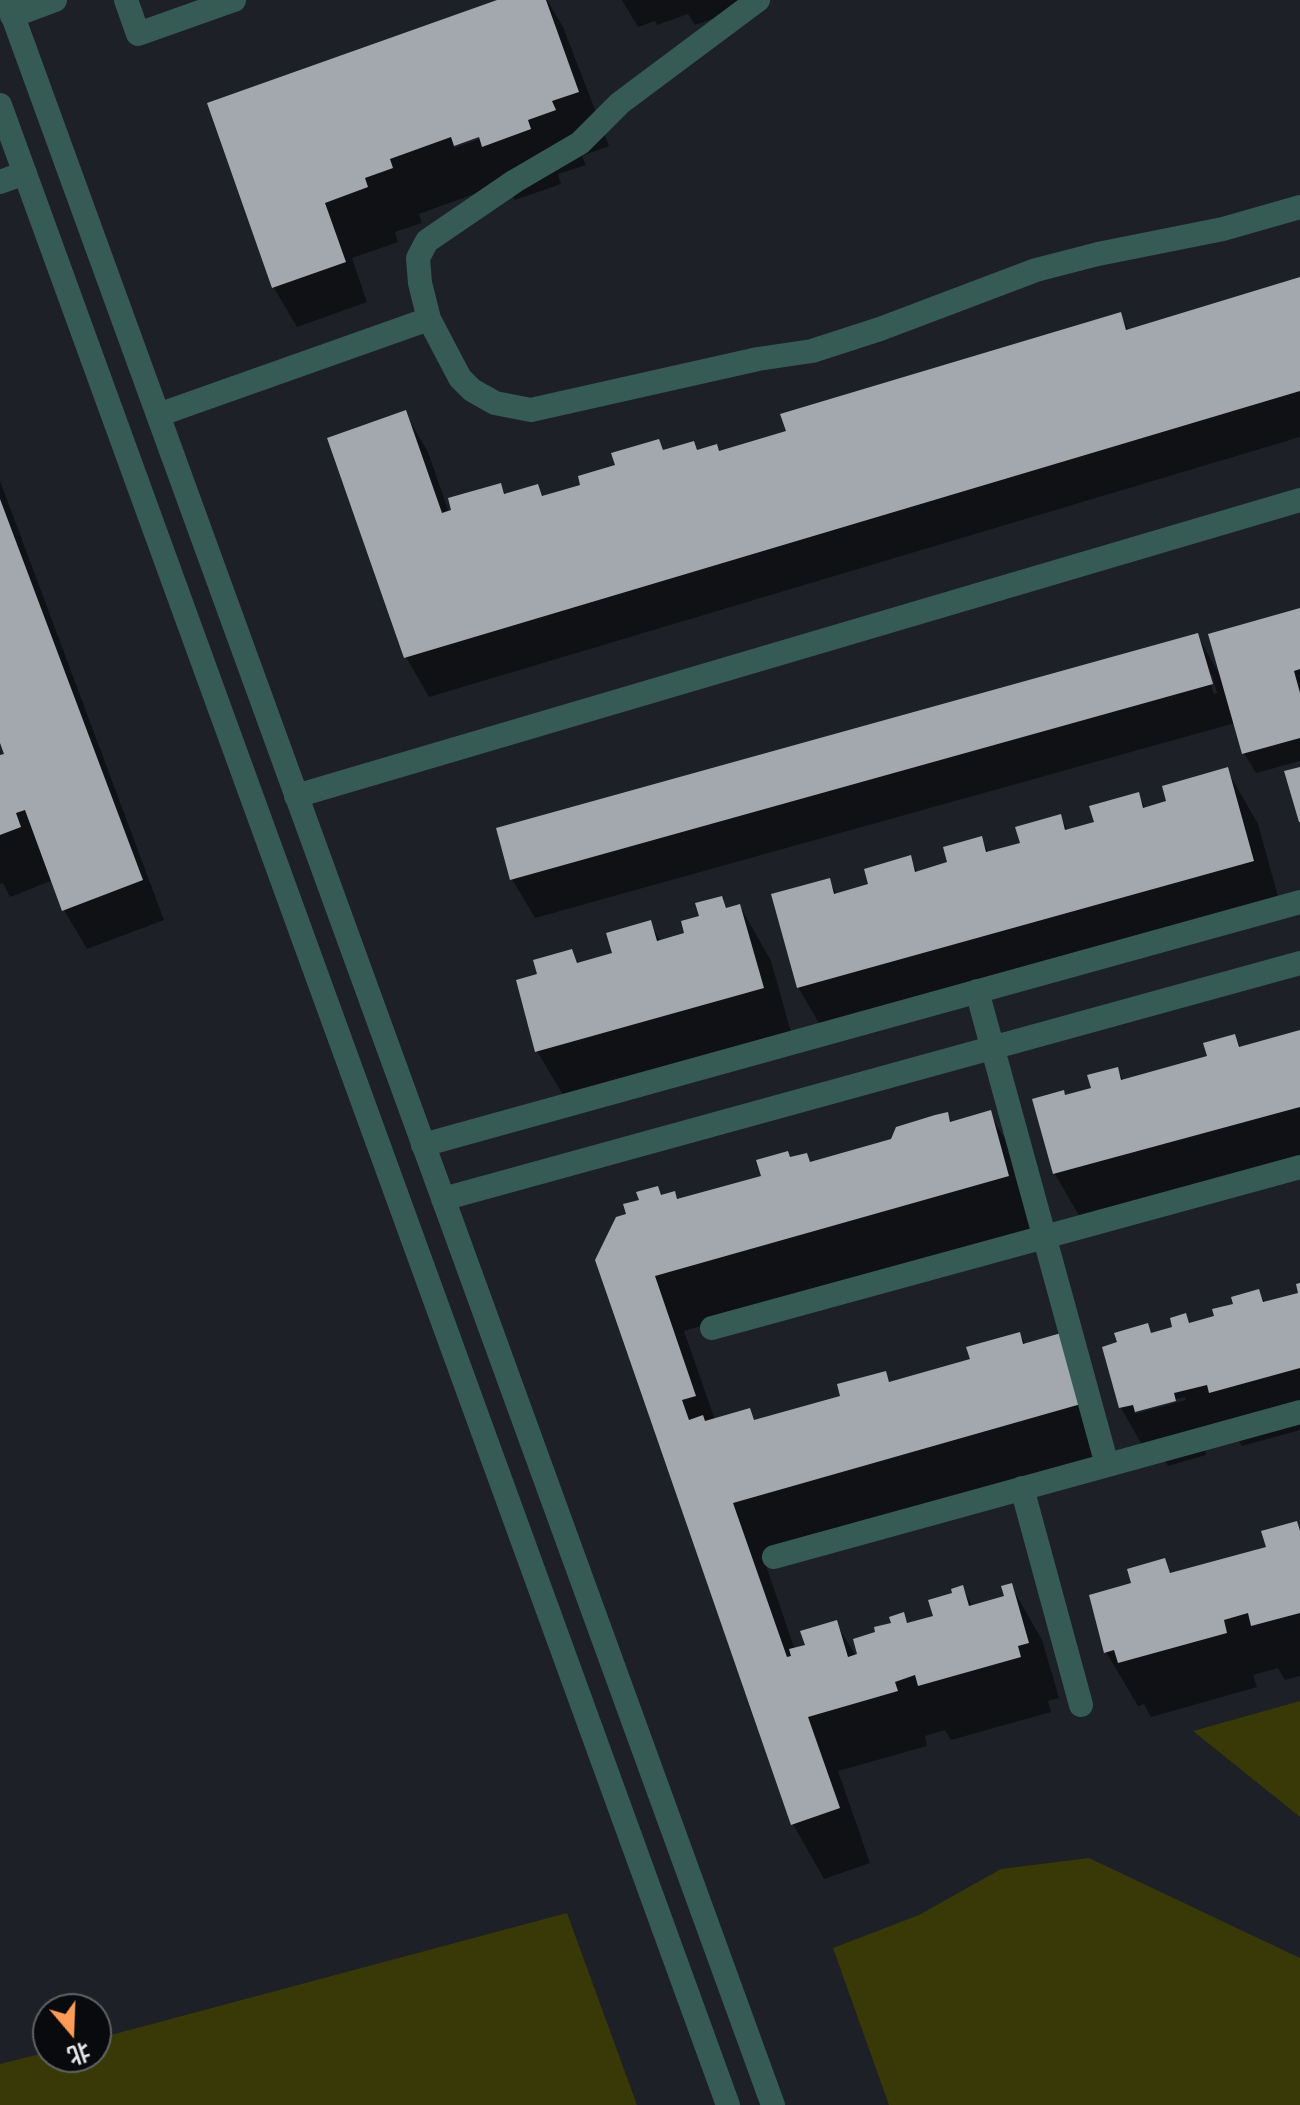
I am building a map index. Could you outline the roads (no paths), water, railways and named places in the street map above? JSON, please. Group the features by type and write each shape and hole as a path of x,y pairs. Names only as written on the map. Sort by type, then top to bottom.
{"street":[{"path":"55,0 9,8 773,2105"},
{"path":"126,0 138,34 198,6 234,0"},
{"path":"758,0 620,103 580,143 515,181 427,241 418,258 420,283 429,319 460,378 472,390 495,403 531,410 758,359 812,351 880,329 1036,270 1223,229 1300,207"},
{"path":"0,105 728,2105"},
{"path":"0,182 25,173"},
{"path":"158,415 429,319"},
{"path":"296,796 1300,500"},
{"path":"423,1145 1300,902"},
{"path":"443,1199 1300,963"},
{"path":"977,991 1107,1465"},
{"path":"712,1328 1300,1167"},
{"path":"774,1557 1300,1412"},
{"path":"1022,1488 1081,1705"}]}
